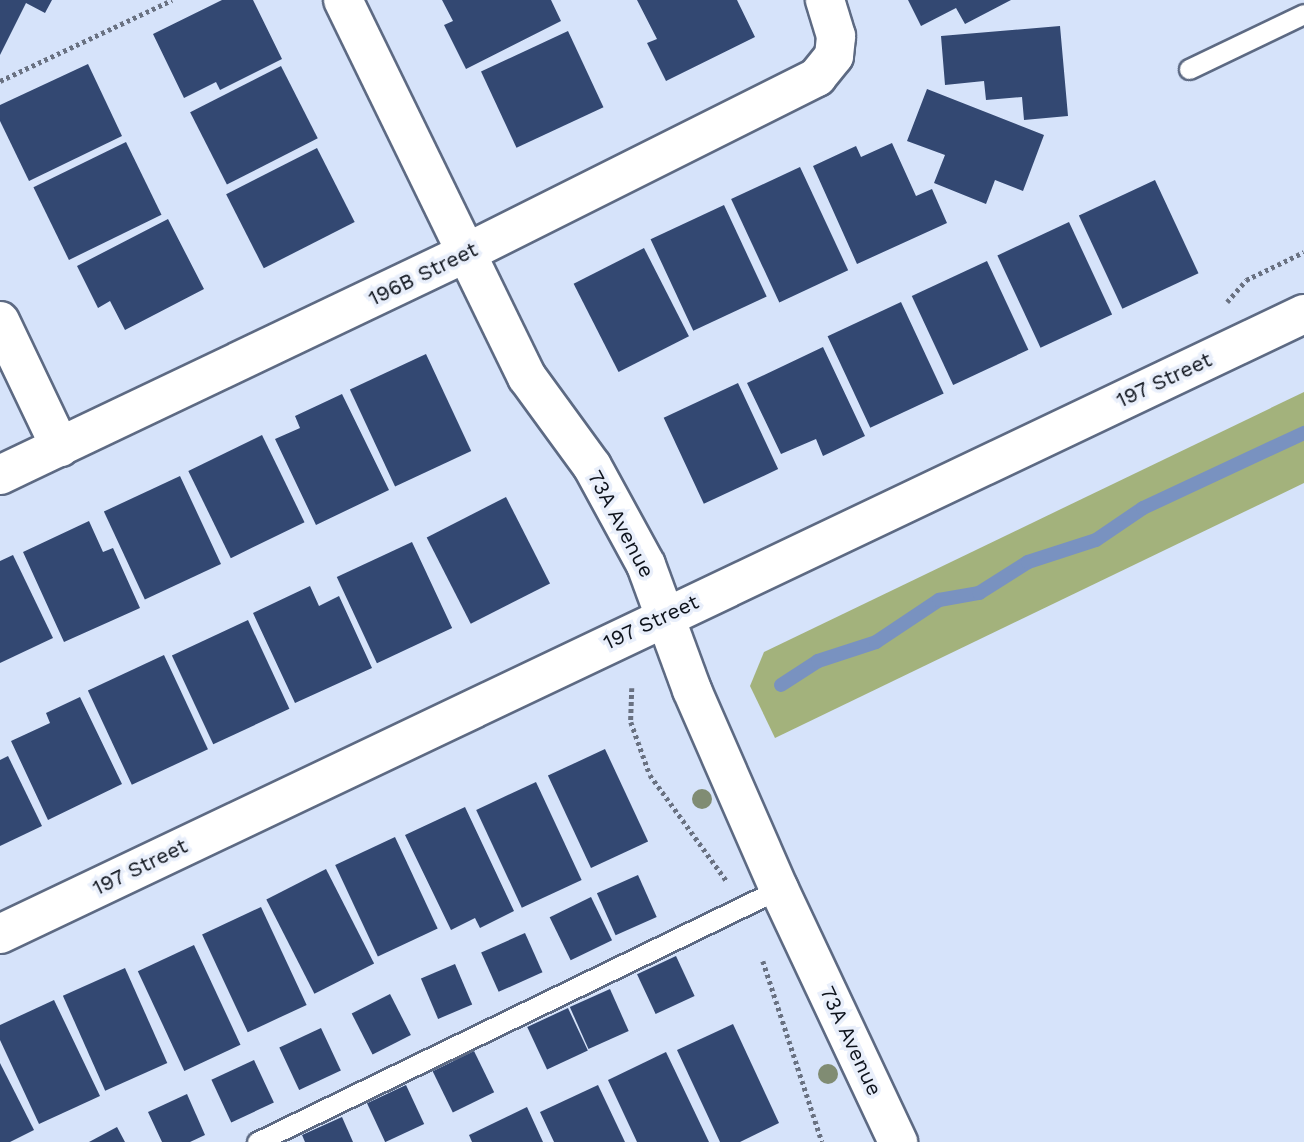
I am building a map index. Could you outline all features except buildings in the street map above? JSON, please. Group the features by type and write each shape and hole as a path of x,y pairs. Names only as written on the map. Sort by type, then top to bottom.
{"street":[{"name":"73A Avenue","path":"343,0 464,254 527,377 592,466 623,519 779,889 898,1142"},
{"name":"196B Street","path":"0,475 464,254 817,78 834,56 836,36 825,0"},
{"name":"197 Street","path":"0,934 1304,314"},
{"path":"0,321 60,447"}],"lane":[{"path":"1189,69 1304,14"},
{"path":"257,1142 779,889"}],"path":[{"path":"0,81 172,0"},
{"path":"1219,310 1246,280 1304,252"}],"green space":[{"path":"1304,392 1304,483 775,738 750,686 764,652"}],"waterway":[{"path":"781,685 818,661 876,642 939,600 979,593 1028,562 1096,540 1143,508 1304,433"}]}
